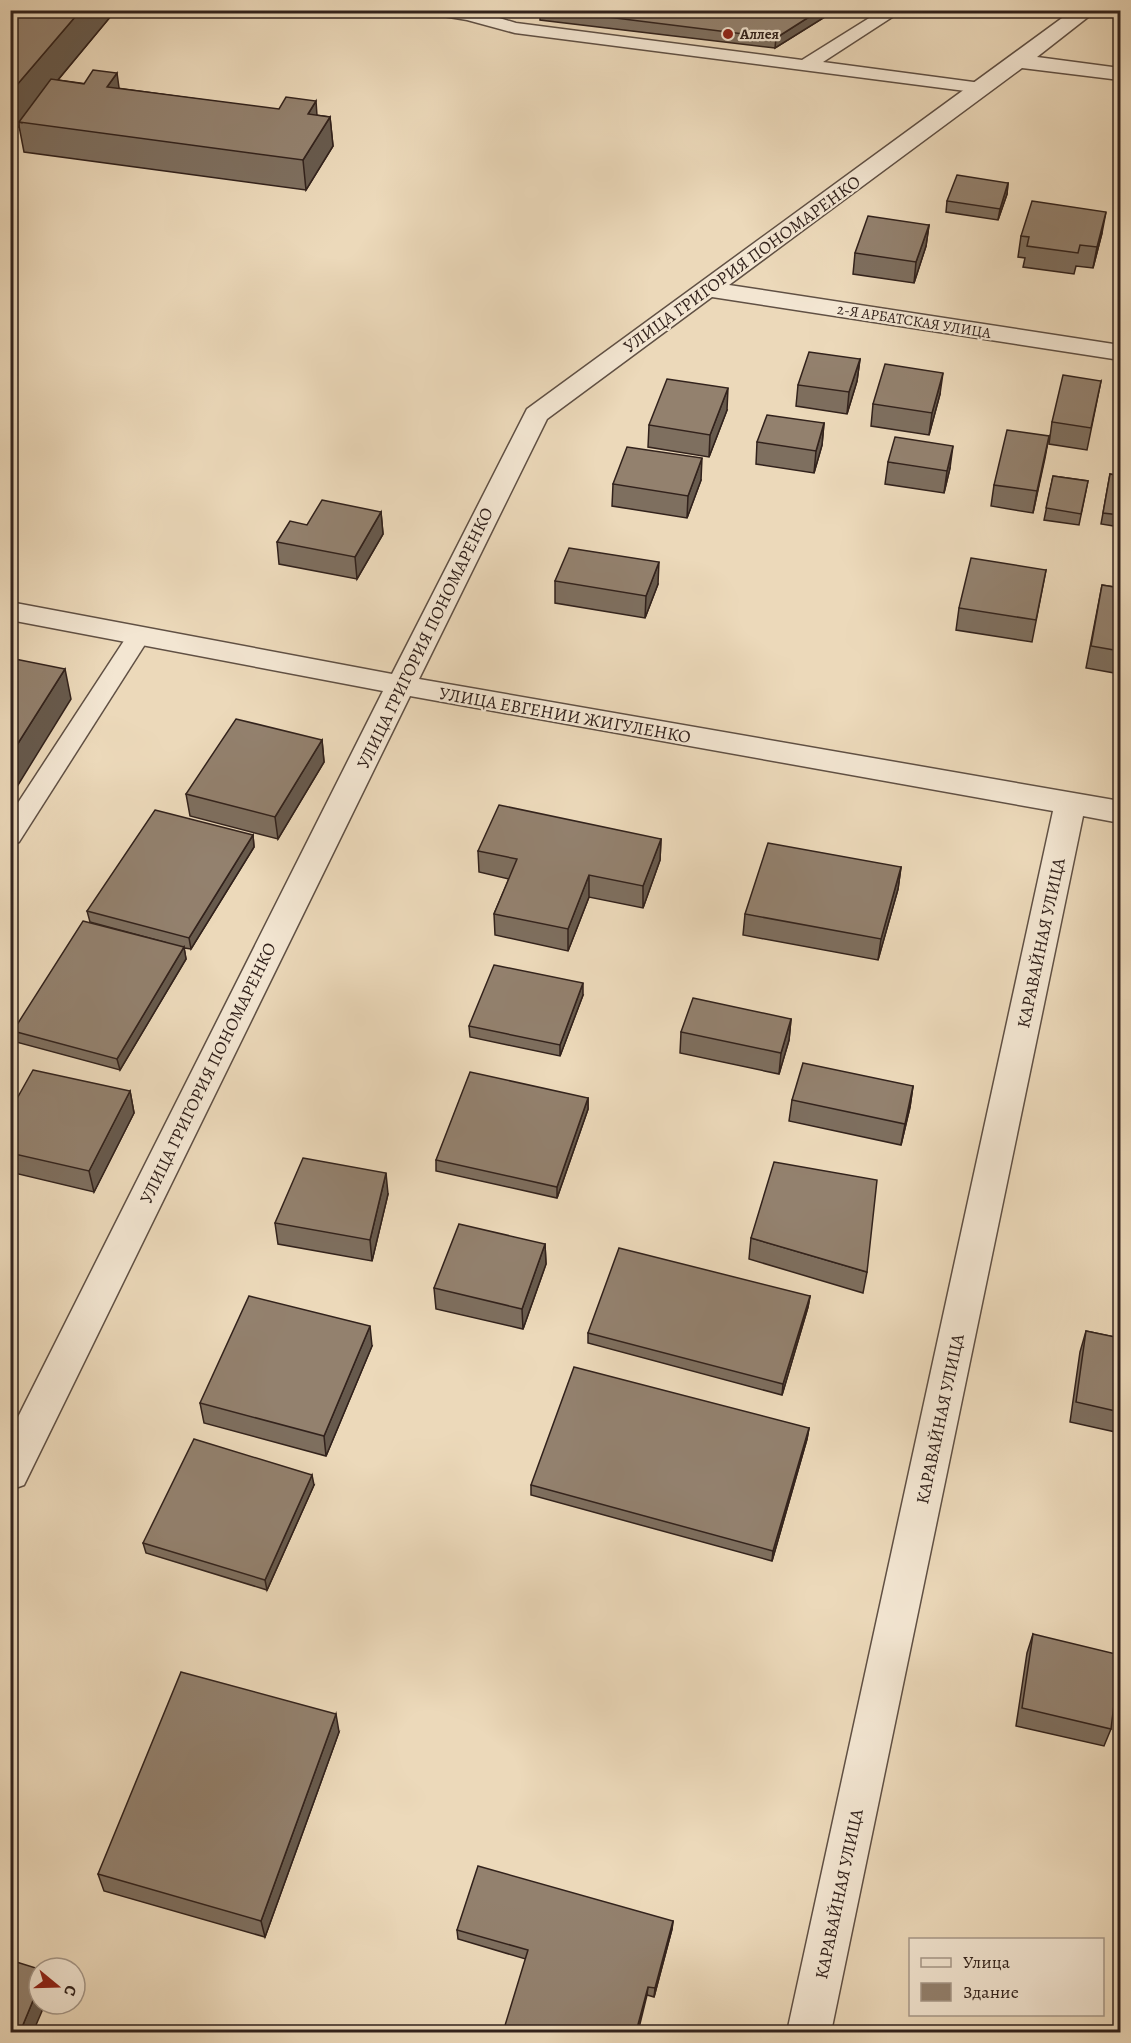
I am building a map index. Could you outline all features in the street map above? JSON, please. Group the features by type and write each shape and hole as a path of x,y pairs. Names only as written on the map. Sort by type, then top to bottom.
{"street":[{"name":"УЛИЦА ГРИГОРИЯ ПОНОМАРЕНКО","path":"10,1473 536,415 1088,10"},
{"path":"1019,61 1120,74"},
{"name":"2-Я АРБАТСКАЯ УЛИЦА","path":"708,289 1120,353"},
{"name":"УЛИЦА ЕВГЕНИИ ЖИГУЛЕНКО","path":"10,611 541,712 1120,812"},
{"name":"КАРАВАЙНАЯ УЛИЦА","path":"809,2032 1070,804"}],"lane":[{"path":"437,10 471,13 515,28 981,88"},
{"path":"806,65 895,10"},
{"path":"11,834 139,635"}],"building":[{"path":"10,10 81,10 10,93"},
{"path":"551,10 820,10 776,38"},
{"path":"93,70 117,73 107,87 279,109 286,97 316,101 308,114 330,117 303,160 19,122 51,79 84,84"},
{"path":"957,175 1008,183 1000,209 947,201"},
{"path":"1032,201 1106,212 1097,247 1080,245 1078,253 1027,246 1029,237 1021,236"},
{"path":"868,216 929,225 916,262 855,253"},
{"path":"809,352 860,359 849,392 798,385"},
{"path":"885,364 943,373 932,413 873,404"},
{"path":"1063,375 1101,381 1091,428 1052,422"},
{"path":"667,379 728,388 710,435 649,425"},
{"path":"767,415 824,423 816,451 757,442"},
{"path":"1007,430 1049,436 1037,491 994,485"},
{"path":"895,437 953,446 947,471 888,462"},
{"path":"627,447 702,458 688,496 613,484"},
{"path":"1110,474 1120,476 1120,515 1103,513"},
{"path":"1053,476 1088,481 1081,514 1046,508"},
{"path":"322,500 381,512 355,557 277,542 290,521 307,525"},
{"path":"569,548 659,562 646,596 555,581"},
{"path":"971,558 1046,570 1036,620 959,608"},
{"path":"1102,585 1120,588 1120,651 1091,646"},
{"path":"10,658 65,669 10,756"},
{"path":"236,719 322,740 275,817 186,794"},
{"path":"499,805 661,839 643,886 589,875 568,929 494,914 517,859 478,851"},
{"path":"155,810 253,835 189,938 87,911"},
{"path":"768,843 901,867 881,939 745,914"},
{"path":"83,921 184,947 117,1059 13,1031"},
{"path":"494,965 583,983 560,1045 469,1026"},
{"path":"693,998 791,1019 781,1053 681,1032"},
{"path":"803,1063 913,1086 905,1124 792,1100"},
{"path":"33,1070 130,1091 89,1171 10,1153 10,1111"},
{"path":"470,1072 588,1098 557,1187 436,1160"},
{"path":"303,1158 386,1173 370,1240 275,1223"},
{"path":"774,1162 877,1180 867,1272 751,1238"},
{"path":"459,1224 545,1244 522,1309 434,1288"},
{"path":"619,1248 810,1296 783,1384 588,1333"},
{"path":"249,1296 370,1326 324,1436 200,1403"},
{"path":"1086,1331 1120,1338 1120,1412 1076,1402"},
{"path":"574,1367 809,1428 773,1551 531,1485"},
{"path":"194,1439 312,1475 265,1580 143,1543"},
{"path":"1033,1634 1120,1655 1111,1729 1022,1708"},
{"path":"181,1672 336,1714 261,1921 98,1874"},
{"path":"478,1866 673,1921 655,1988 648,1987 636,2032 503,2032 528,1950 457,1930"},
{"path":"10,1960 27,1965 27,2015 20,2032 10,2032"}],"place":[{"name":"Аллея","path":"728,34"}]}
